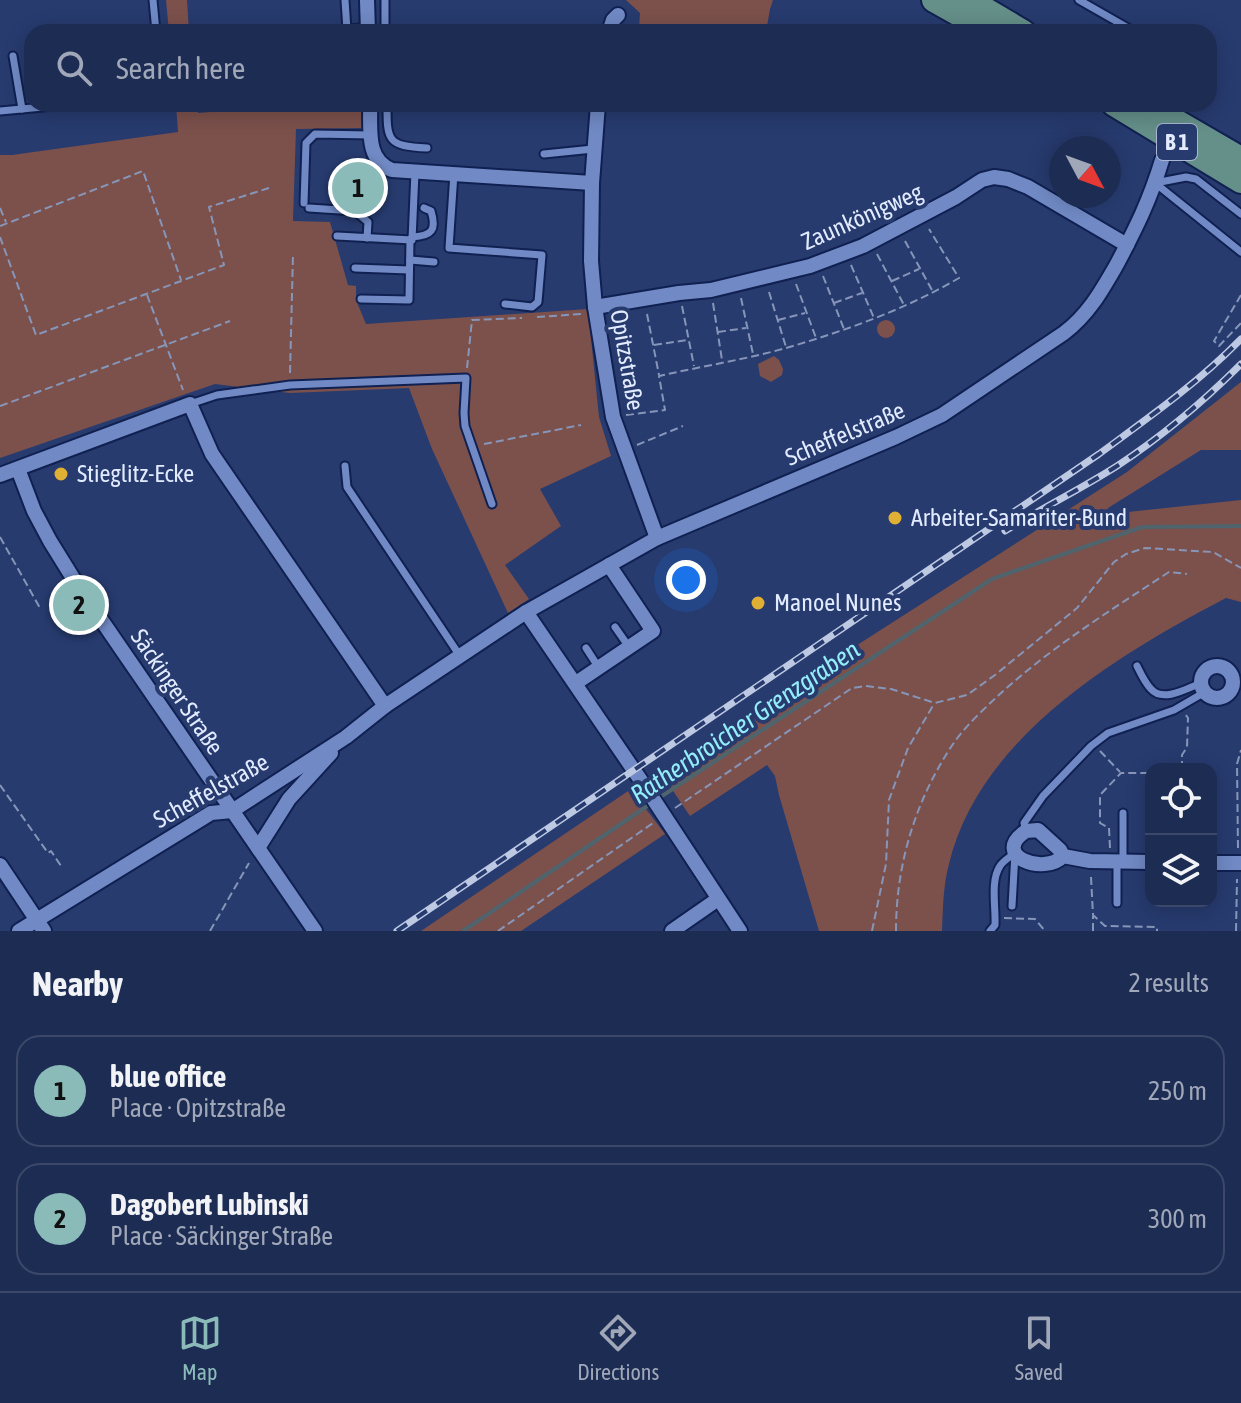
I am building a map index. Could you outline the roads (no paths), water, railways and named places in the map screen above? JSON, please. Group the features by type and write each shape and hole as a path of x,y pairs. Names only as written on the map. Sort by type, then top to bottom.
{"main road":[{"path":"934,0 977,24"},
{"path":"969,0 1010,24"},
{"name":"B 1","path":"1127,112 1241,181"},
{"name":"B 1","path":"1160,112 1241,159"}],"street":[{"path":"367,0 368,24"},
{"path":"612,24 618,15"},
{"path":"370,112 373,152 380,163 392,170 592,183"},
{"name":"Opitzstraße","path":"597,112 591,261 595,310 613,417 657,538"},
{"name":"Scheffelstraße","path":"19,931 41,926 211,813 232,811 346,737 385,706 526,612 657,538 942,415 1076,324 1096,300 1144,213 1162,160"},
{"name":"Zaunkönigweg","path":"595,310 679,293 711,290 792,271 863,246 982,180 994,177 1028,187 1127,245"},
{"path":"0,475 190,404 212,454 385,706"},
{"name":"Säckinger Straße","path":"18,469 34,511 76,583 315,931"},
{"path":"576,683 653,631 609,565"},
{"path":"526,612 740,931"},
{"path":"1213,667 1236,673 1228,693 1217,698 1203,688 1203,674 1213,667"},
{"path":"258,848 289,799 346,737"},
{"path":"1038,830 1063,856 1053,863 1024,862 1015,853 1016,840 1026,831 1038,830"},
{"path":"1063,856 1090,861 1145,862"},
{"path":"1217,863 1239,863"},
{"path":"0,865 41,926"},
{"path":"672,931 718,899"}],"lane":[{"path":"153,0 155,24"},
{"path":"345,0 347,24"},
{"path":"385,0 385,24"},
{"path":"1079,0 1121,24"},
{"path":"0,111 22,109 13,56"},
{"path":"387,112 387,133 392,140 401,145 427,148"},
{"path":"367,238 368,222 355,211 306,205 306,143 315,134 371,135"},
{"path":"544,154 595,149"},
{"path":"361,299 409,300 415,172"},
{"path":"454,173 449,248 542,255 538,302 532,307 505,304"},
{"path":"1155,183 1186,177 1196,179 1241,214"},
{"path":"1155,183 1241,252"},
{"path":"337,236 426,236 432,229 433,215 424,208"},
{"path":"410,260 434,262"},
{"path":"355,268 409,270"},
{"path":"190,404 217,395 290,385 466,378 464,413 471,447 492,504"},
{"path":"345,466 347,487 460,656"},
{"path":"615,627 629,647"},
{"path":"586,648 599,668"},
{"path":"1137,666 1151,690 1157,694 1203,688"},
{"path":"1026,831 1024,823 1043,796 1094,743 1108,733 1179,707 1203,688"},
{"path":"1117,903 1117,862 1123,813"},
{"path":"990,931 996,918 994,886 997,870 1015,853"},
{"path":"1012,906 1015,853"}],"waterway":[{"name":"Ratherbroicher Grenzgraben","path":"463,931 992,579 1142,527 1241,526"}],"railway":[{"path":"397,931 1099,454 1190,385 1241,339"},
{"path":"1005,531 1133,455 1182,418 1241,364"}],"place":[{"name":"blue office","path":"358,188"},
{"name":"Stieglitz-Ecke","path":"61,474"},
{"name":"Arbeiter-Samariter-Bund","path":"895,518"},
{"name":"Manoel Nunes","path":"758,603"},
{"name":"Dagobert Lubinski","path":"79,605"}]}
